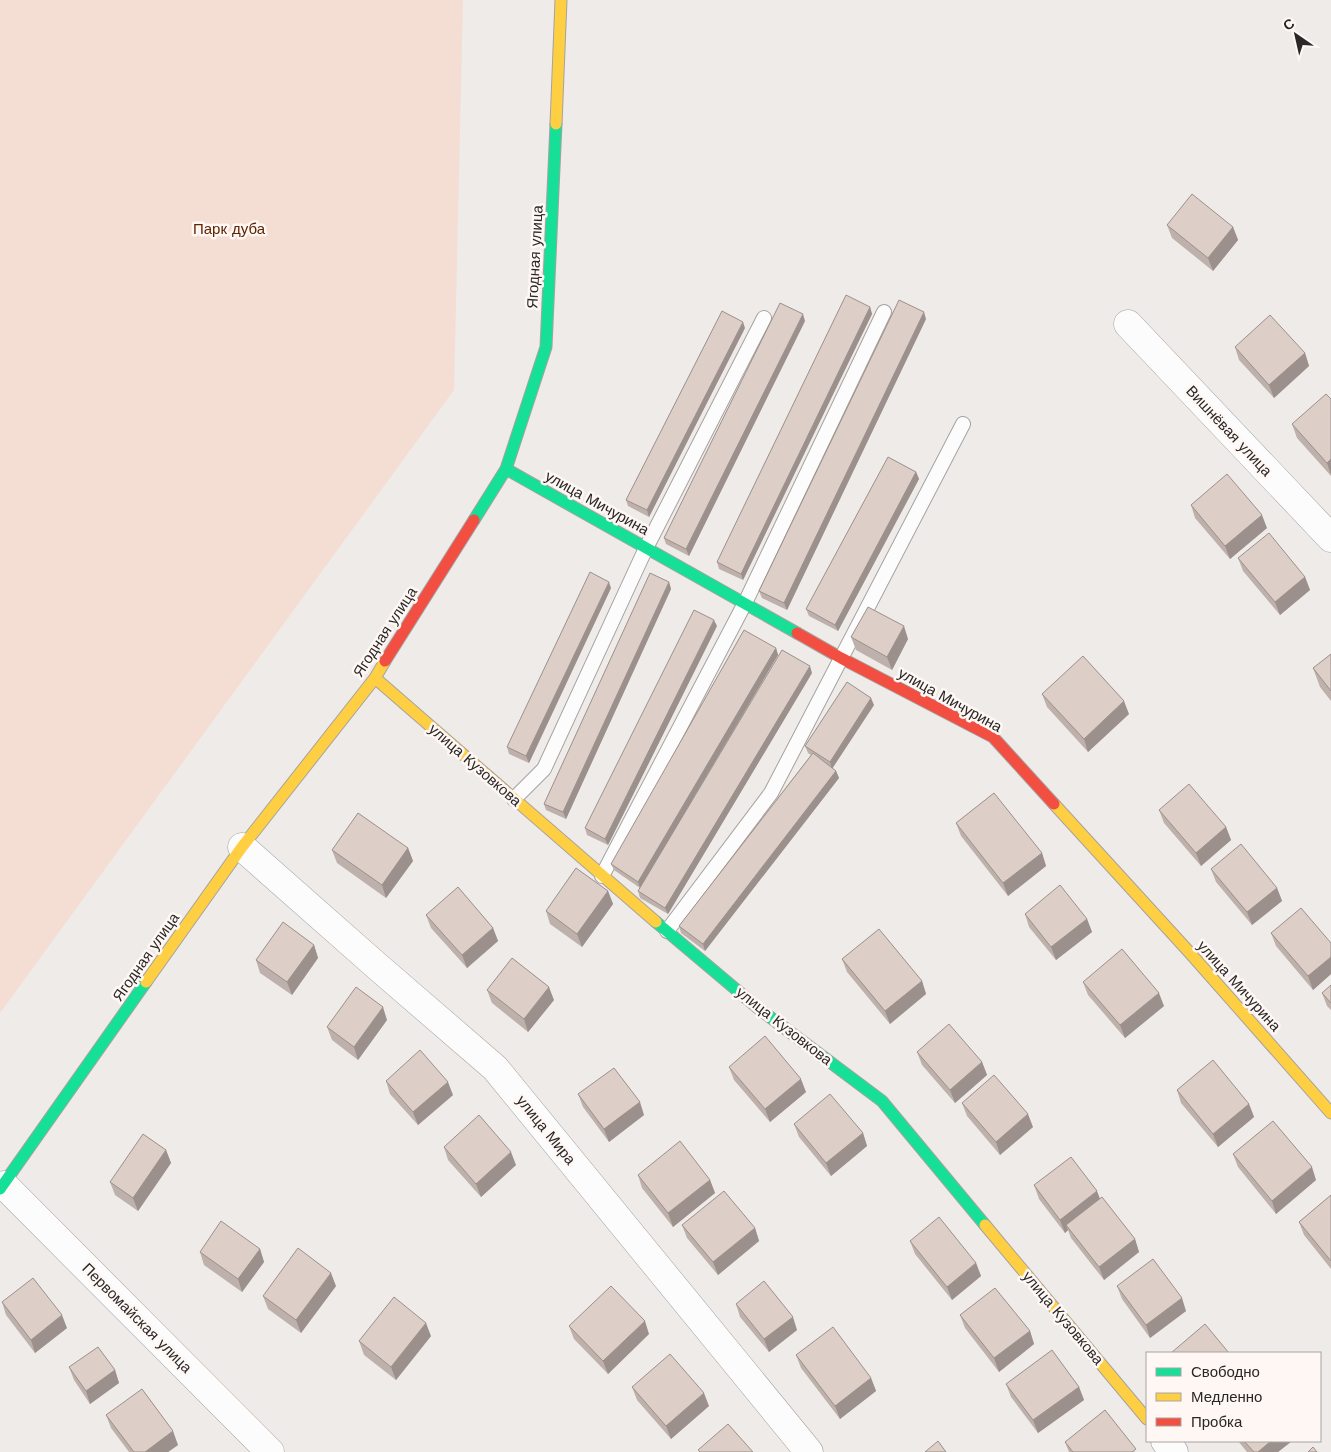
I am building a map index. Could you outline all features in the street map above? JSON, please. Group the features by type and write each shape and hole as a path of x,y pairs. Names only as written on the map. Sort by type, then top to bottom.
{"street":[{"name":"Ягодная улица","path":"2,1187 242,847 375,678 506,469 546,347 561,0"},
{"name":"Вишнёвая улица","path":"1128,324 1331,538"},
{"name":"улица Мичурина","path":"506,469 841,658 993,737 1331,1113"},
{"name":"улица Кузовкова","path":"375,678 602,876 758,1008 882,1100 1146,1418"},
{"name":"улица Мира","path":"242,847 495,1068 809,1452"},
{"name":"Первомайская улица","path":"2,1187 270,1452"},
{"path":"1166,1442 1174,1452"}],"lane":[{"path":"602,876 744,603 884,312"},
{"path":"514,799 544,769 646,548 764,318"},
{"path":"667,932 771,793 963,424"}],"green space":[{"name":"Парк дуба","path":"0,0 463,0 454,390 0,1013"}],"building":[{"path":"1192,194 1233,227 1208,258 1167,225"},
{"path":"846,295 870,307 741,574 717,562"},
{"path":"899,300 924,312 784,603 759,591"},
{"path":"780,303 803,314 686,549 664,538"},
{"path":"722,311 743,322 647,510 626,500"},
{"path":"1270,315 1305,353 1269,385 1235,347"},
{"path":"1326,394 1331,399 1331,459 1327,463 1292,424"},
{"path":"888,457 916,472 835,625 806,609"},
{"path":"1227,474 1262,515 1225,546 1191,505"},
{"path":"1269,533 1305,577 1275,602 1238,558"},
{"path":"590,572 609,582 526,756 507,747"},
{"path":"650,573 669,582 563,812 544,804"},
{"path":"868,607 904,626 887,657 851,637"},
{"path":"694,610 714,620 605,839 585,828"},
{"path":"744,630 776,648 638,882 611,864"},
{"path":"782,650 810,666 665,908 638,891"},
{"path":"1331,654 1331,691 1313,668"},
{"path":"1083,656 1124,701 1084,739 1042,694"},
{"path":"847,682 871,698 830,762 805,746"},
{"path":"813,753 836,771 703,944 679,926"},
{"path":"1189,784 1226,827 1196,853 1159,810"},
{"path":"994,793 1042,853 1003,883 956,823"},
{"path":"358,813 408,848 382,885 332,850"},
{"path":"1241,844 1277,888 1247,912 1211,869"},
{"path":"576,868 608,891 577,934 546,911"},
{"path":"1060,885 1087,919 1051,947 1025,914"},
{"path":"458,887 493,928 462,955 426,915"},
{"path":"1301,908 1331,943 1331,957 1308,976 1271,933"},
{"path":"283,922 314,945 287,982 256,960"},
{"path":"879,929 922,981 885,1011 842,959"},
{"path":"1122,949 1159,993 1120,1025 1083,982"},
{"path":"512,958 549,987 524,1019 487,990"},
{"path":"1331,985 1331,1003 1322,993"},
{"path":"356,987 383,1007 354,1047 327,1027"},
{"path":"949,1024 982,1062 950,1090 917,1052"},
{"path":"765,1036 801,1079 765,1109 729,1067"},
{"path":"420,1050 448,1082 413,1112 386,1081"},
{"path":"1213,1060 1249,1104 1213,1134 1177,1090"},
{"path":"614,1068 640,1102 604,1129 578,1094"},
{"path":"994,1075 1028,1114 996,1142 962,1103"},
{"path":"830,1094 863,1133 826,1163 794,1124"},
{"path":"479,1115 511,1152 476,1184 444,1147"},
{"path":"1273,1121 1312,1167 1272,1201 1233,1154"},
{"path":"143,1134 166,1150 133,1198 110,1182"},
{"path":"680,1141 710,1180 668,1213 638,1175"},
{"path":"1071,1157 1097,1191 1060,1220 1034,1185"},
{"path":"724,1191 755,1228 713,1262 682,1225"},
{"path":"1331,1195 1331,1261 1299,1222"},
{"path":"1102,1197 1135,1239 1099,1267 1066,1225"},
{"path":"939,1217 976,1263 947,1287 910,1241"},
{"path":"221,1221 260,1249 238,1279 200,1252"},
{"path":"298,1248 331,1273 296,1320 263,1296"},
{"path":"1153,1259 1182,1298 1146,1325 1117,1286"},
{"path":"33,1278 62,1315 31,1340 2,1302"},
{"path":"764,1281 793,1317 764,1339 736,1304"},
{"path":"611,1286 645,1321 603,1361 569,1326"},
{"path":"995,1288 1030,1331 994,1358 960,1315"},
{"path":"394,1297 426,1323 391,1367 359,1341"},
{"path":"1205,1324 1228,1352 1172,1352"},
{"path":"833,1327 871,1378 835,1406 796,1355"},
{"path":"98,1347 115,1370 86,1391 69,1367"},
{"path":"1052,1350 1079,1387 1033,1420 1006,1384"},
{"path":"670,1354 704,1393 666,1426 632,1387"},
{"path":"142,1389 173,1431 145,1452 134,1452 106,1415"},
{"path":"1105,1410 1136,1449 1132,1452 1073,1452 1065,1442"},
{"path":"728,1424 753,1452 700,1452 698,1450"},
{"path":"938,1441 946,1452 925,1452"},
{"path":"1245,1442 1270,1442 1258,1452 1254,1452"},
{"path":"1313,1447 1317,1452 1308,1452"}],"traffic: fast":[{"path":"474,520 506,469 546,347 556,124"},
{"path":"506,469 797,633"},
{"path":"656,922 758,1008 882,1101 985,1225"},
{"path":"0,1189 146,982"}],"traffic: slow":[{"path":"556,124 561,0"},
{"path":"146,982 242,847 375,678 385,661"},
{"path":"375,678 656,922"},
{"path":"1054,804 1190,953 1331,1113"},
{"path":"985,1225 1146,1418"}],"traffic: jam":[{"path":"385,661 474,520"},
{"path":"797,633 993,737 1054,804"}]}
